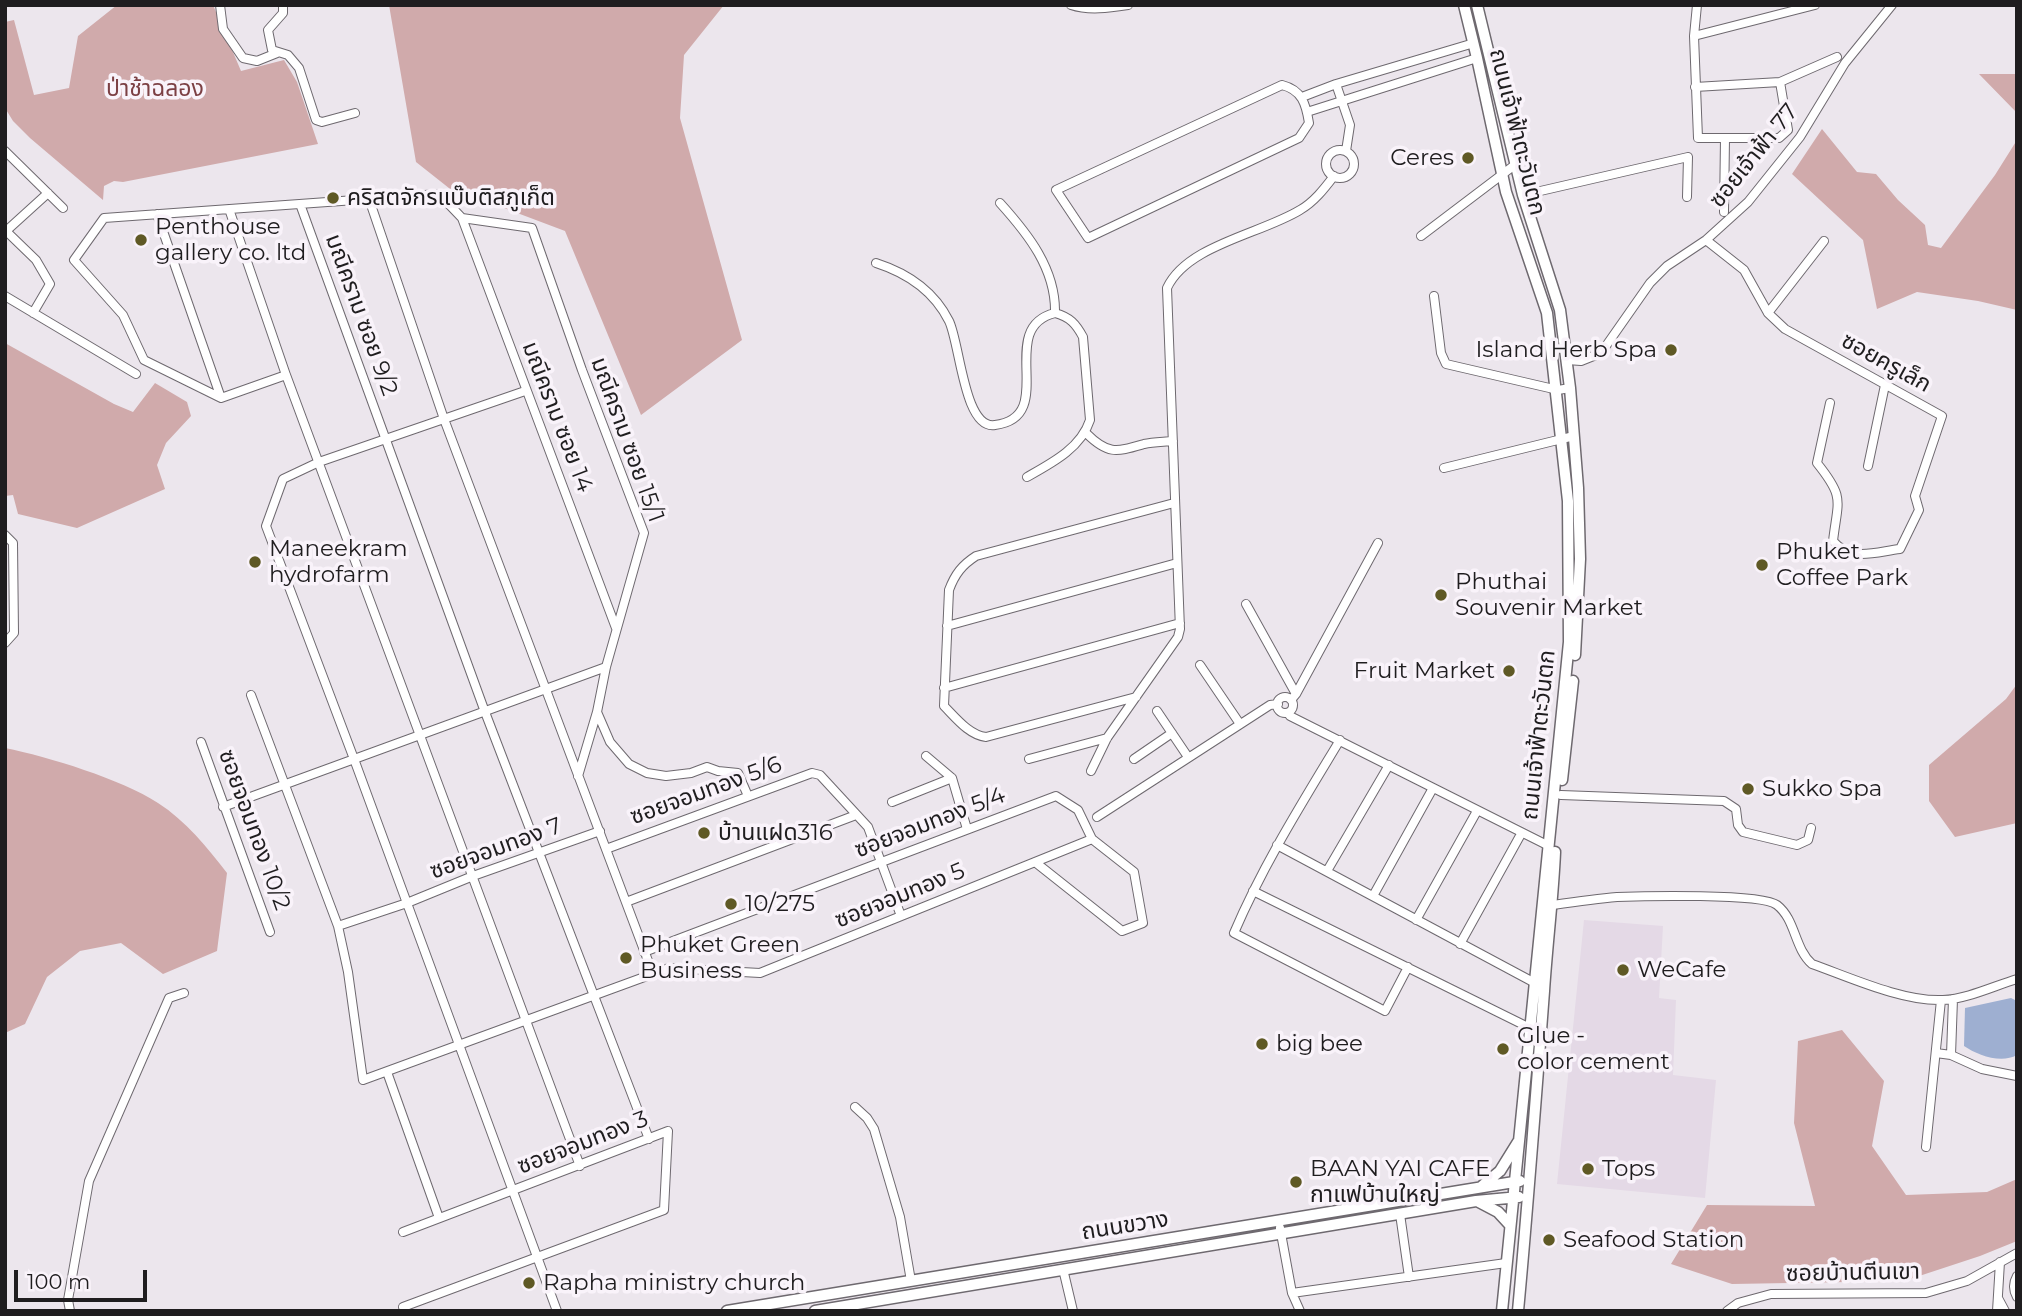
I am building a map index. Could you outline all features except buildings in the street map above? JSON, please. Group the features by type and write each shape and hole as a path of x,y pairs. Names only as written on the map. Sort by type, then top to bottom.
{"main road":[{"name":"ถนนเจ้าฟ้าตะวันตก","path":"1464,5 1506,192 1548,313 1558,390 1568,436 1580,559 1578,623 1555,845 1553,905 1519,1141 1502,1311"},
{"name":"ถนนเจ้าฟ้าตะวันตก","path":"1477,5 1523,195 1560,310 1570,388 1569,642 1535,983 1530,1180 1518,1311"},
{"path":"1479,1187 1500,1171 1519,1141"},
{"name":"ถนนขวาง","path":"815,1311 1063,1269 1479,1187 1530,1180"},
{"name":"ถนนขวาง","path":"727,1311 1280,1227 1399,1214 1476,1201 1529,1197"},
{"path":"1476,1201 1498,1212 1510,1225"},
{"path":"951,1275 952,1288"}],"street":[{"path":"220,5 223,29 243,58 257,61 277,53"},
{"path":"283,5 283,13 268,33 271,48 277,53 288,55 299,68 318,121 355,113"},
{"path":"1071,5 1104,9 1128,5"},
{"path":"1697,5 1695,87 1698,138 1779,138 1788,130 1780,82"},
{"path":"1695,36 1815,5"},
{"name":"ซอยเจ้าฟ้า 77","path":"1567,360 1581,361 1601,353 1650,283 1667,266 1706,240 1748,202 1800,137 1845,63 1892,5"},
{"path":"1302,97 1336,84 1474,43"},
{"path":"1695,87 1780,82 1837,57"},
{"path":"1307,112 1477,58"},
{"path":"1336,84 1350,125 1346,151"},
{"path":"1277,86 1289,86 1296,90 1302,97 1307,112 1309,123 1293,142 1088,238 1056,190 1277,86"},
{"path":"1724,212 1725,138"},
{"path":"1337,150 1346,151 1354,161 1353,170 1343,177 1334,176 1326,165 1329,155 1337,150"},
{"path":"5,151 63,208"},
{"path":"1523,195 1688,157 1688,197"},
{"path":"1421,236 1516,164"},
{"path":"1091,771 1107,738 1178,638 1180,623 1167,288 1173,275 1191,262 1223,244 1301,209 1319,195 1334,176"},
{"path":"33,313 50,284 36,260 6,231 48,193"},
{"path":"286,375 221,398 144,360 123,315 74,260 104,218 439,194 462,218"},
{"path":"369,199 444,419 653,974"},
{"path":"1000,202 1044,263 1053,283 1055,313"},
{"name":"มณีคราม ซอย 9/2","path":"300,204 485,712 649,1139"},
{"path":"229,209 286,375 580,1166"},
{"path":"158,214 221,398"},
{"name":"มณีคราม ซอย 15/1","path":"462,218 532,228 644,533 578,777"},
{"name":"มณีคราม ซอย 14","path":"462,218 617,629"},
{"name":"ซอยครูเล็ก","path":"1706,240 1744,270 1768,313 1785,329 1942,416 1915,496 1919,510 1900,549 1854,554 1842,551 1833,541 1839,495 1830,478 1817,463 1830,403"},
{"path":"1768,313 1824,241"},
{"path":"876,262 897,270 921,285 948,318 956,336 969,400 981,422 989,426 1000,425 1014,418 1027,396 1027,341 1030,329 1039,320 1055,313 1077,325 1083,337 1090,420 1086,433 1053,463 1027,477"},
{"path":"5,296 136,374"},
{"path":"1434,296 1441,353 1446,364 1558,390 1570,388"},
{"path":"1868,466 1885,385"},
{"path":"526,391 319,462 283,479 266,526 556,1311"},
{"path":"1086,433 1100,447 1114,451 1128,450 1146,443 1173,441"},
{"path":"1444,468 1568,436"},
{"path":"1136,697 986,737 978,736 944,706 949,590 954,575 976,556 1174,503"},
{"path":"5,535 13,543 15,588 14,633 5,643"},
{"path":"1293,697 1378,543"},
{"path":"947,626 1177,563"},
{"path":"5,589 15,588"},
{"path":"1245,604 1293,697 1293,707 1288,713"},
{"path":"944,688 1180,623"},
{"path":"1200,665 1240,724"},
{"path":"223,807 606,667"},
{"path":"251,695 338,926"},
{"path":"1097,817 1270,705 1278,704 1283,698 1293,697"},
{"path":"1278,704 1279,710 1290,716 1549,846"},
{"path":"1157,711 1188,757"},
{"path":"597,712 610,742 629,764 647,773 666,776 691,773 707,766 718,771 738,773 748,796"},
{"path":"1133,759 1172,733"},
{"path":"1029,759 1107,738"},
{"path":"1340,740 1277,845 1234,933 1385,1011 1408,967"},
{"name":"ซอยจอมทอง 10/2","path":"201,741 270,932"},
{"path":"926,757 952,778 967,829"},
{"path":"1327,871 1389,765"},
{"name":"ซอยจอมทอง 5/6","path":"606,849 812,773 820,775 856,815"},
{"path":"892,802 952,778"},
{"path":"1373,896 1433,788"},
{"path":"1561,795 1724,801 1736,809 1738,825 1743,832 1797,845 1808,840 1811,828"},
{"name":"ซอยจอมทอง 5/4","path":"644,952 1056,796 1078,810 1092,839"},
{"path":"1416,920 1477,811"},
{"path":"626,902 856,815 868,827 901,916"},
{"name":"ซอยจอมทอง 7","path":"338,926 600,831"},
{"path":"1460,944 1521,834"},
{"path":"1035,862 1122,931 1143,923 1134,872 1092,839"},
{"name":"ซอยจอมทอง 5","path":"338,926 348,972 363,1080 669,968 761,973 1092,839"},
{"path":"1277,845 1535,983"},
{"path":"1253,891 1535,1030"},
{"path":"1553,905 1618,897 1750,897 1775,903 1787,917 1802,956 1812,964 1889,992 1941,1000 1953,999 2017,979"},
{"path":"70,1311 68,1300 89,1181 169,998 184,993"},
{"path":"1951,1055 1953,999"},
{"path":"1926,1147 1941,1000"},
{"path":"1936,1053 1951,1055 1982,1069 2017,1076"},
{"path":"387,1072 439,1218"},
{"path":"855,1107 874,1129 900,1217 911,1281"},
{"name":"ซอยจอมทอง 3","path":"403,1232 668,1131 664,1210 537,1257"},
{"path":"1399,1214 1409,1277"},
{"path":"1280,1227 1292,1293 1300,1311"},
{"name":"ซอยบ้านตีนเขา","path":"1727,1311 1738,1303 1771,1294 1926,1293 1967,1281 2017,1253"},
{"path":"403,1307 537,1257"},
{"path":"1997,1311 2000,1262"},
{"path":"1292,1293 1506,1263"},
{"path":"1063,1269 1073,1311"},
{"path":"1999,1278 2016,1280 2014,1291 2017,1297"},
{"path":"1998,1298 2005,1311"}],"shaded area":[{"path":"1584,920 1663,926 1659,998 1676,1000 1673,1075 1716,1080 1705,1198 1557,1184"}],"green space":[{"name":"ป่าช้าฉลอง","path":"117,5 213,5 241,71 284,60 297,82 318,144 123,182 114,181 104,186 103,200 30,138 13,121 5,108 5,22 14,20 34,95 69,88 78,36"},
{"path":"389,5 724,5 684,55 680,118 742,340 641,415 565,231 504,208 459,196 416,162"},
{"path":"1979,74 2017,74 2017,113"},
{"path":"1822,129 1857,172 1876,174 1898,200 1925,225 1928,245 1941,248 1995,175 2017,140 2017,310 1917,292 1877,309 1863,240 1792,174"},
{"path":"5,343 133,412 155,383 187,402 191,416 166,443 157,465 165,489 77,528 18,514 13,495 5,496"},
{"path":"2017,684 2017,823 1955,837 1929,801 1929,765 2006,699"},
{"path":"5,748 105,777 143,794 187,826 227,873 217,951 163,974 121,943 80,951 47,977 25,1024 5,1033"},
{"path":"1842,1030 1884,1081 1872,1146 1906,1195 1987,1192 2017,1179 2017,1241 1904,1281 1732,1284 1671,1264 1707,1205 1815,1206 1794,1123 1798,1041"}],"water":[{"path":"2011,998 2017,1001 2017,1055 2004,1059 1989,1057 1964,1046 1965,1008"}],"place":[{"name":"Ceres","path":"1468,158"},
{"name":"คริสตจักรแบ๊บติสภูเก็ต","path":"333,198"},
{"name":"Penthouse gallery co. ltd","path":"141,240"},
{"name":"Island Herb Spa","path":"1671,350"},
{"name":"Maneekram hydrofarm","path":"255,562"},
{"name":"Phuket Coffee Park","path":"1762,565"},
{"name":"Phuthai Souvenir Market","path":"1441,595"},
{"name":"Fruit Market","path":"1509,671"},
{"name":"Sukko Spa","path":"1748,789"},
{"name":"บ้านแฝด316","path":"704,833"},
{"name":"10/275","path":"731,904"},
{"name":"Phuket Green Business","path":"626,958"},
{"name":"WeCafe","path":"1623,970"},
{"name":"big bee","path":"1262,1044"},
{"name":"Glue - color cement","path":"1503,1049"},
{"name":"Tops","path":"1588,1169"},
{"name":"BAAN YAI CAFE กาแฟบ้านใหญ่","path":"1296,1182"},
{"name":"Seafood Station","path":"1549,1240"},
{"name":"Rapha ministry church","path":"529,1283"}]}
